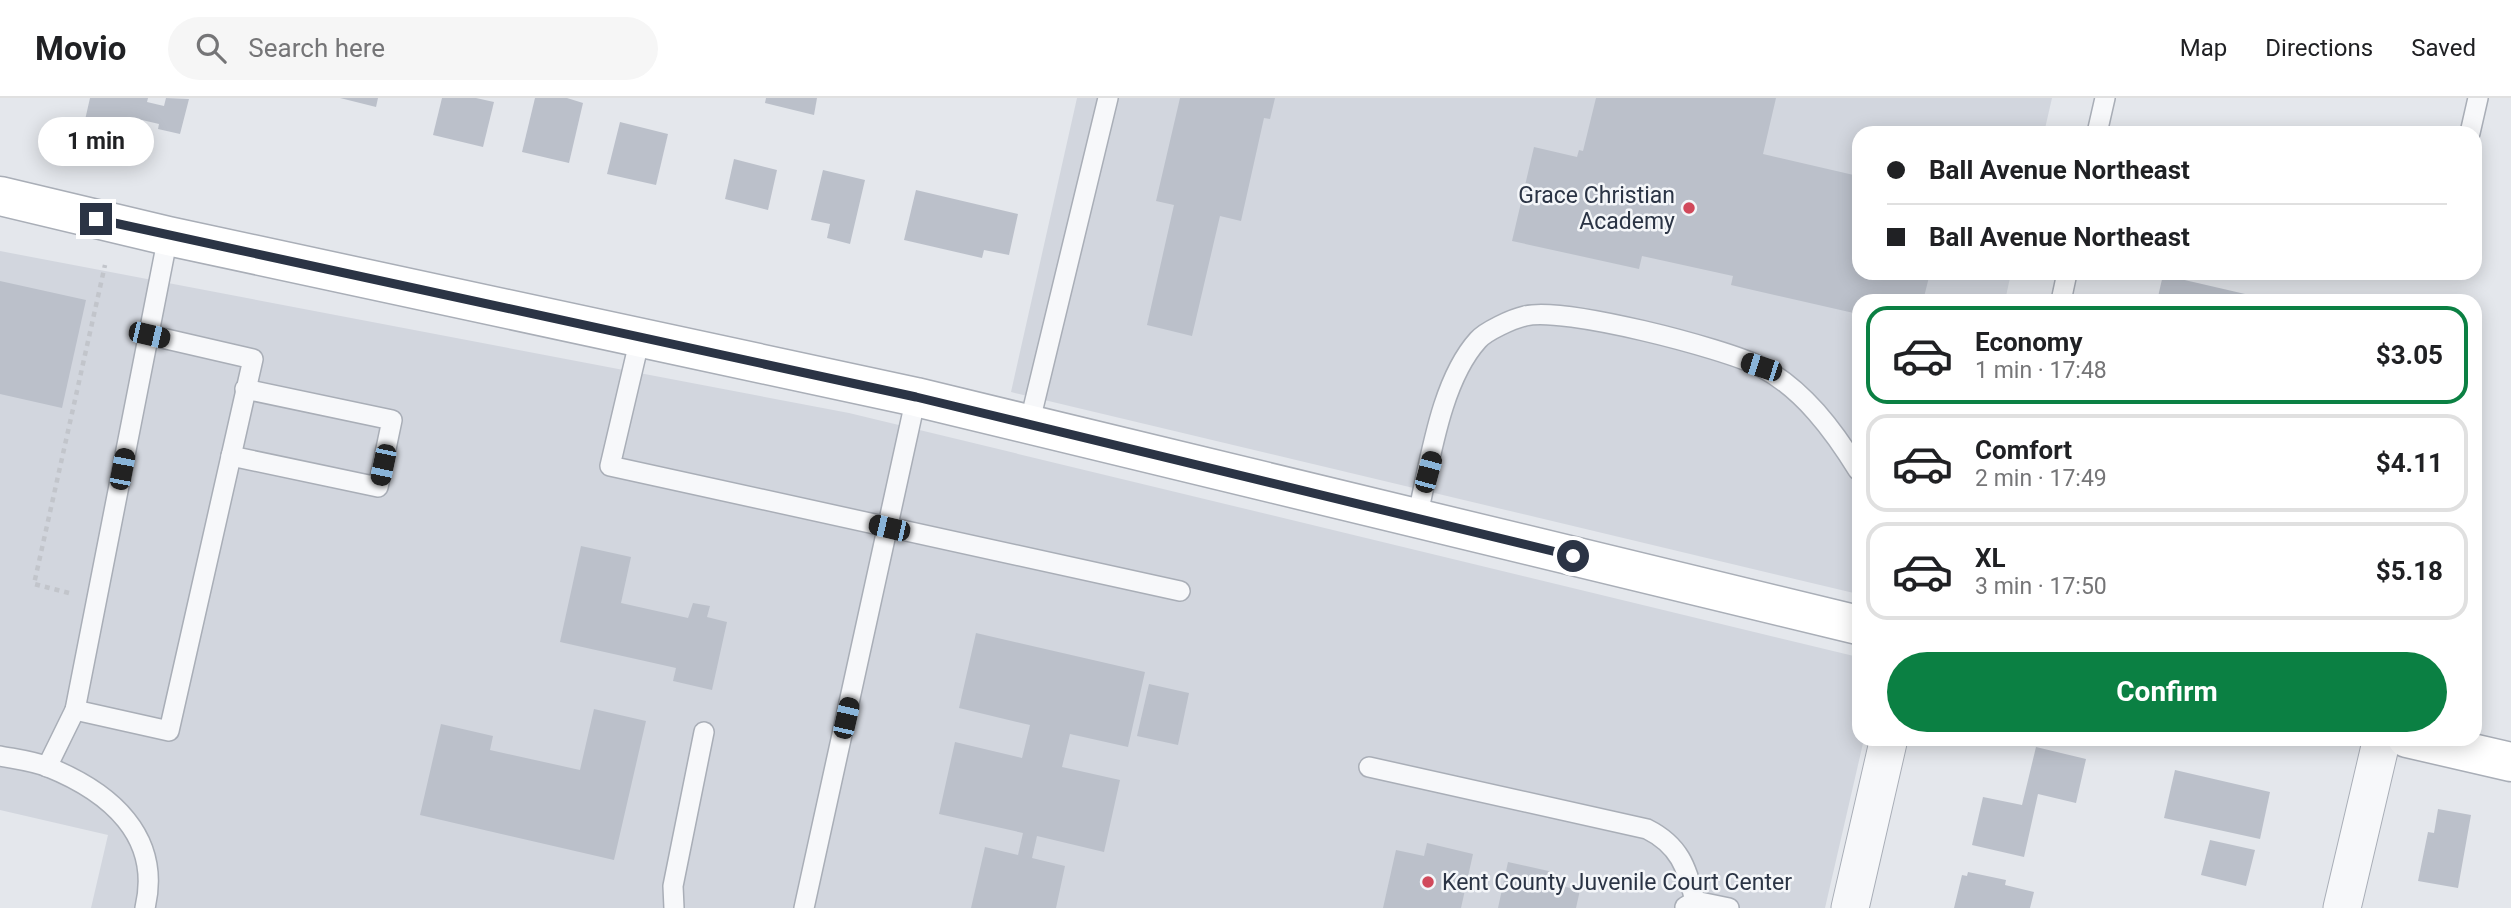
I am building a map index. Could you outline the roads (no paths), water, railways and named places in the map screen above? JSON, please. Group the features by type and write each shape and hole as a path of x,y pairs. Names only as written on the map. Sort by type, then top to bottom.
{"street":[{"path":"0,195 169,236 916,397 1852,624"},
{"path":"1850,908 1887,746"},
{"path":"2342,908 2380,746"},
{"path":"2442,746 2511,762"}],"lane":[{"path":"1029,425 1108,98"},
{"path":"2099,126 2105,98"},
{"path":"2472,126 2478,98"},
{"path":"47,767 75,710 169,236"},
{"path":"1417,518 1454,373 1480,338 1525,315 1577,316 1677,340 1761,367 1800,395 1842,443 1852,460"},
{"path":"75,710 169,731 253,359 149,335"},
{"path":"640,338 610,466 1180,591"},
{"path":"231,456 378,487 392,420 245,390"},
{"path":"804,908 916,397"},
{"path":"674,908 673,886 704,732"},
{"path":"0,756 47,767 108,803 127,819 141,841 148,863 150,887 145,908"},
{"path":"1369,766 1647,829 1666,838 1682,857 1690,904 1729,908"}],"place":[{"name":"Grace Christian Academy","path":"1689,208"},
{"name":"Kent County Juvenile Court Center","path":"1428,882"}]}
